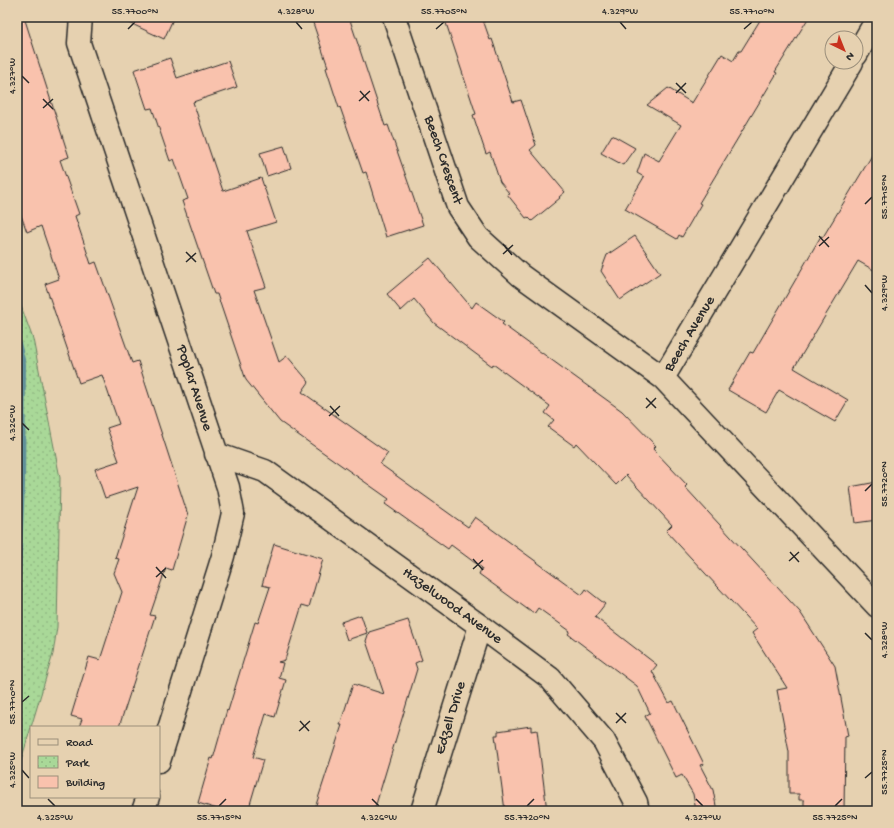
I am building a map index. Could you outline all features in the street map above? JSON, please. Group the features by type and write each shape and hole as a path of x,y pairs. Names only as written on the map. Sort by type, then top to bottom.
{"street":[{"name":"Poplar Avenue","path":"82,17 79,43 228,487 233,513 223,556 160,758"},
{"name":"Beech Crescent","path":"394,17 458,207 478,237 520,275 664,378"},
{"path":"864,42 877,20"},
{"name":"Beech Avenue","path":"847,70 664,378 877,606"},
{"name":"Hazelwood Avenue","path":"216,454 265,470 550,678 604,741 636,802 638,811"},
{"name":"Edzell Drive","path":"422,811 480,626"},
{"path":"144,811 148,798"}],"green space":[{"path":"17,295 33,339 60,478 57,627 53,654 31,726 30,726 30,731 17,774"}],"building":[{"path":"17,17 24,17 69,157 60,160 79,214 75,216 91,264 96,262 132,363 138,361 188,515 172,570 166,568 150,615 155,616 119,726 79,726 82,719 71,716 89,657 100,660 122,592 114,573 119,559 115,558 138,487 105,498 95,469 119,461 107,428 119,424 102,375 79,383 45,284 59,279 41,226 27,232 17,204"},
{"path":"117,17 174,17 164,39"},
{"path":"311,17 349,17 385,126 388,125 423,225 386,237 366,172 363,173 340,107 339,108 326,68 328,67"},
{"path":"444,17 482,17 490,40 492,39 513,102 521,100 536,145 530,150 565,192 559,197 560,198 532,221 528,217 526,218 507,194 509,193 500,182 490,152 486,154 473,115 476,114"},
{"path":"762,17 809,17 775,72 777,73 699,203 701,204 682,237 679,235 677,239 625,209 644,177 637,173 644,153 659,161 681,125 647,105 668,88 692,103 722,54 733,61"},
{"path":"170,58 177,78 228,61 237,87 193,102 223,191 261,178 276,222 247,231 266,287 254,290 279,362 287,356 309,382 302,392 388,453 380,464 468,527 475,517 582,595 586,589 605,604 595,617 657,665 652,671 669,703 673,701 704,764 700,765 713,790 717,811 696,811 693,794 682,775 676,778 645,716 650,713 637,686 568,634 570,631 538,608 534,614 479,574 482,568 451,545 448,549 385,504 389,499 280,422 246,380 217,294 214,294 182,201 188,199 174,159 170,161 152,108 147,109 134,70"},
{"path":"612,135 635,148 623,165 601,153"},
{"path":"284,146 291,168 267,176 260,153"},
{"path":"877,147 877,272 858,261 794,368 848,400 835,422 779,390 766,412 728,390 750,352 753,353 821,236 823,237"},
{"path":"635,236 660,273 620,300 601,271 607,255"},
{"path":"430,258 472,308 476,302 504,322 502,324 622,411 656,446 653,449 687,485 685,487 800,612 835,666 848,736 845,737 844,811 804,811 804,800 799,800 799,794 789,794 789,752 777,690 787,688 752,633 757,629 666,531 672,525 626,475 616,485 576,443 574,446 548,427 554,420 545,413 550,406 493,364 492,366 434,323 414,299 401,311 387,294"},
{"path":"877,482 877,520 855,523 850,487"},
{"path":"274,544 323,559 309,607 302,605 285,660 278,662 283,663 279,678 286,680 275,717 266,714 253,757 263,760 248,811 224,811 198,803 255,622 258,623 270,587 262,585"},
{"path":"361,615 367,633 347,640 341,622"},
{"path":"408,620 422,660 415,663 417,669 374,811 314,811 342,725 340,725 353,684 384,694 366,641 369,632"},
{"path":"531,726 531,731 537,730 547,811 505,811 495,735 498,735 498,731"}],"waterway":[{"path":"17,343 22,364 21,485 17,575"}]}
